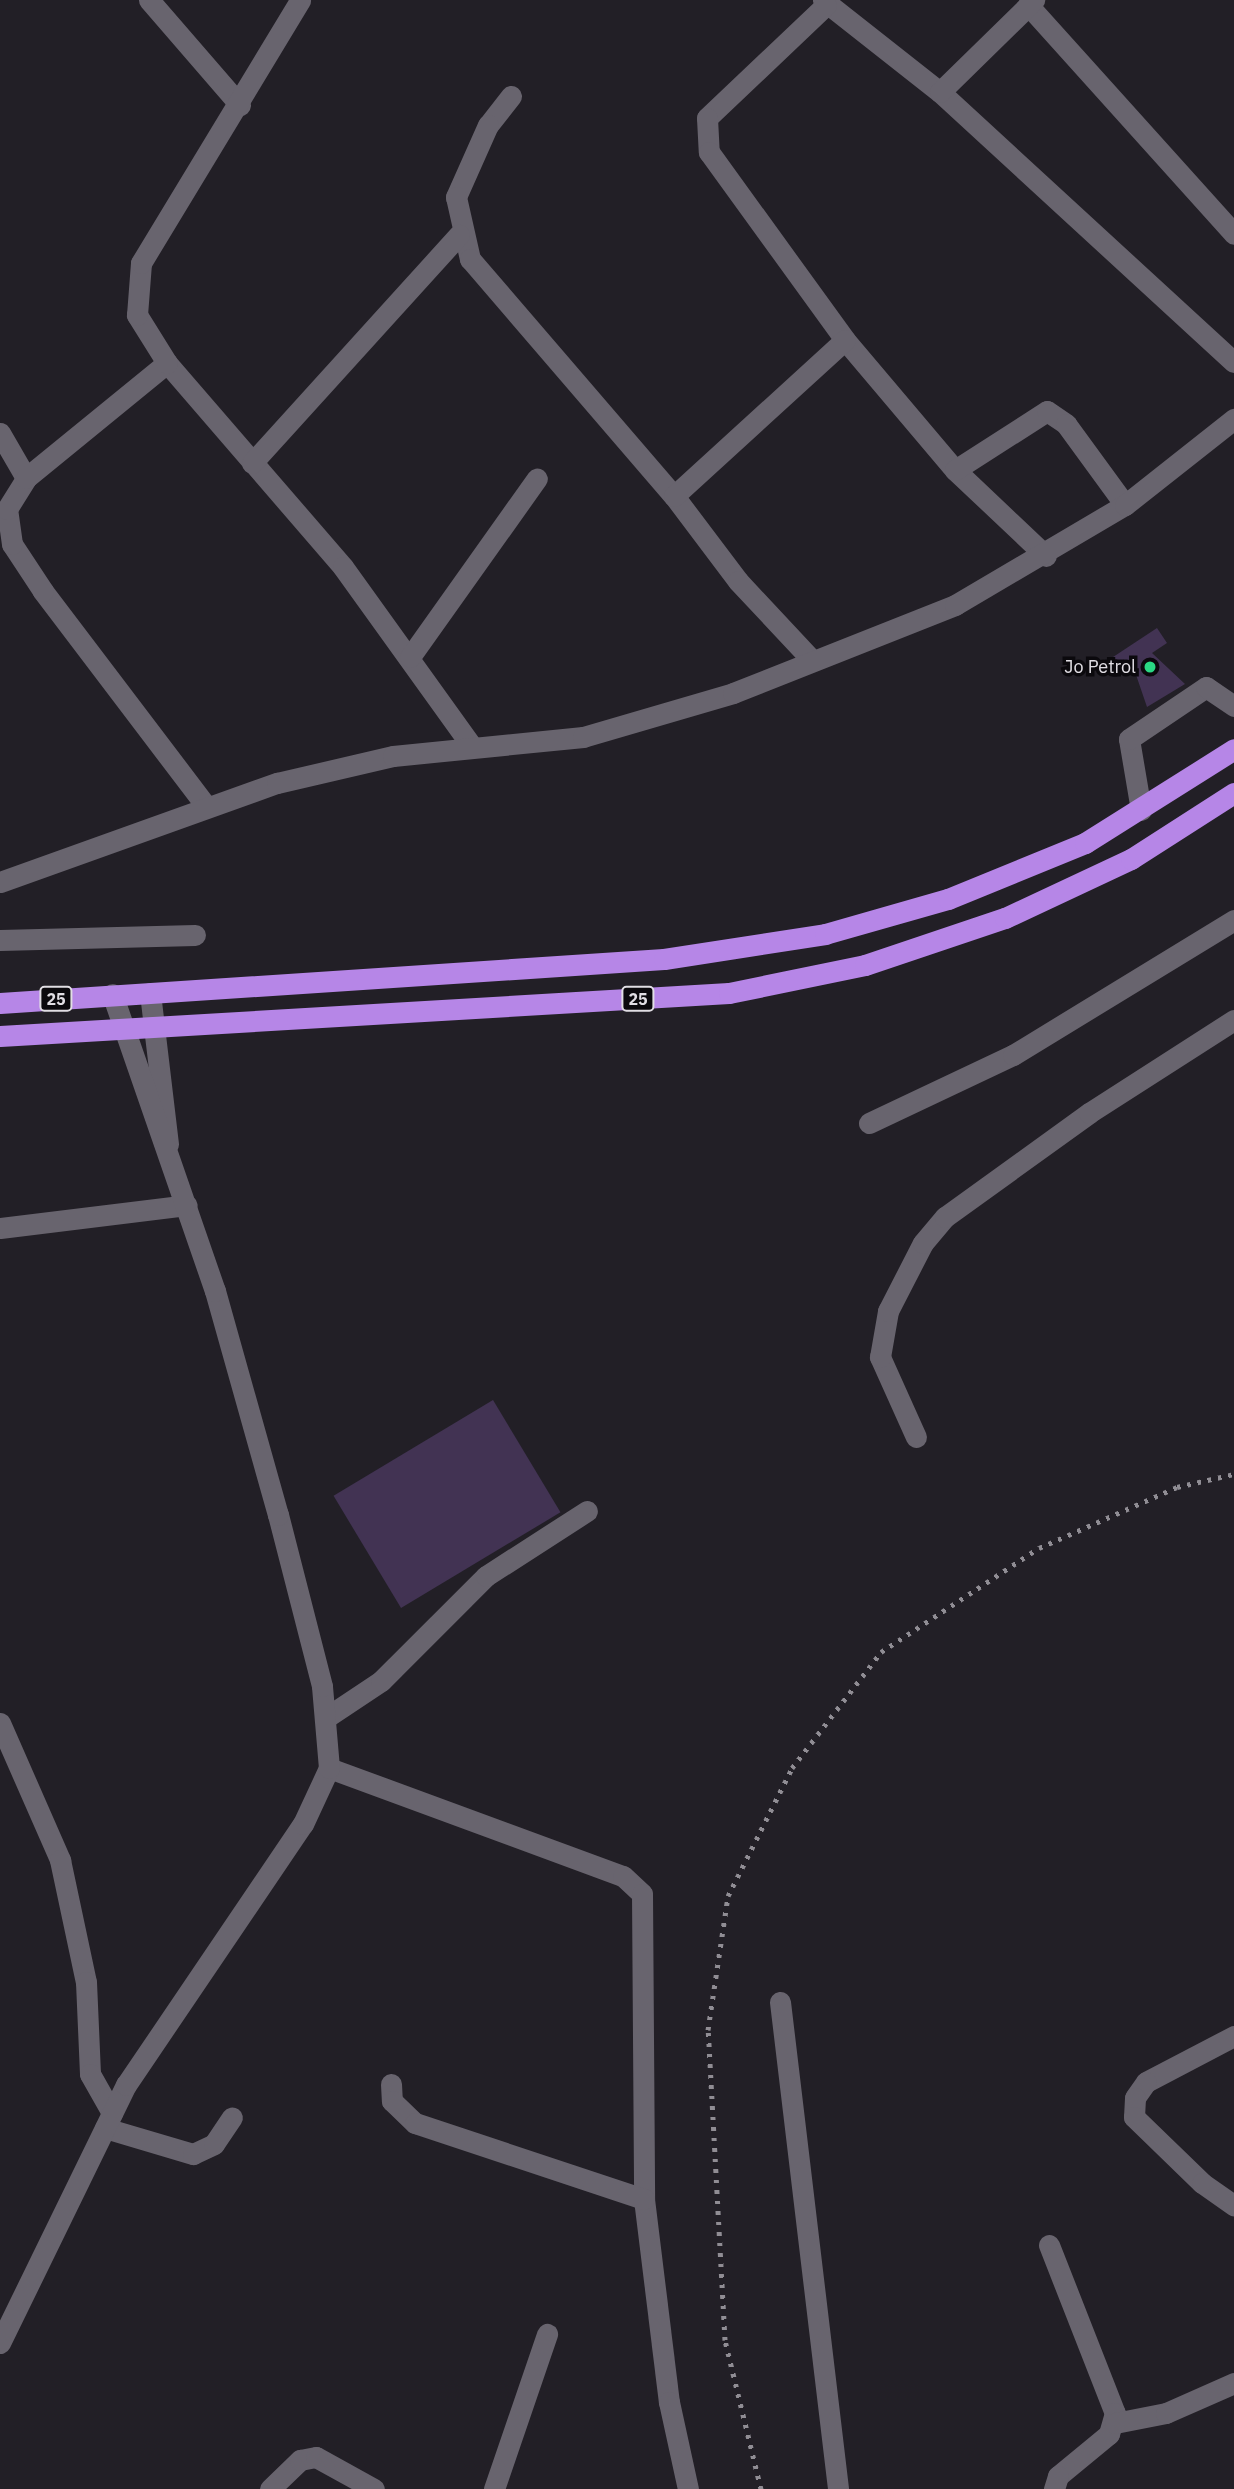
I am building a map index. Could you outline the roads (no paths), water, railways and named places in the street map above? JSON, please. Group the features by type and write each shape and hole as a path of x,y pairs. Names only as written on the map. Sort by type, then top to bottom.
{"highway":[{"name":"25","path":"0,1003 664,959 825,934 948,899 1085,843 1234,750"},
{"name":"25","path":"0,1036 544,1007 729,993 814,976 939,944 1065,892 1234,793"}],"street":[{"path":"149,0 240,105"},
{"path":"300,0 240,105 141,263 137,315 167,363 410,657 471,745"},
{"path":"1046,555 955,470 845,340 721,175 705,136 707,118 744,76 825,2 940,92 1234,362"},
{"path":"940,92 1031,2 1234,234"},
{"path":"511,96 463,172 456,197 460,235 484,281 674,496 737,581 812,660"},
{"path":"252,463 460,235"},
{"path":"674,496 845,340"},
{"path":"167,363 26,478 7,509 12,544 128,710 206,806"},
{"path":"955,470 1047,411 1066,424 1125,505"},
{"path":"0,882 206,806 393,756 618,730 812,660 955,605 1046,555 1125,505 1234,419"},
{"path":"0,433 26,478"},
{"path":"410,657 537,478"},
{"path":"1141,810 1129,739 1206,687 1234,706"},
{"path":"869,1123 1013,1055 1234,920"},
{"path":"0,940 195,935"},
{"path":"150,993 168,1146"},
{"path":"0,2343 109,2120 195,1975 296,1835 329,1768 327,1717 278,1515 187,1205 112,994"},
{"path":"916,1437 880,1357 888,1311 923,1243 945,1217 1089,1113 1234,1020"},
{"path":"0,1228 187,1205"},
{"path":"327,1717 381,1681 486,1576 587,1511"},
{"path":"0,1723 60,1860 86,1982 90,2074 109,2120 193,2154 214,2144 232,2117"},
{"path":"329,1768 623,1876 638,1887 647,1917 644,2199 669,2402 688,2489"},
{"path":"780,2002 838,2489"},
{"path":"1234,2036 1146,2082 1135,2098 1134,2117 1202,2183 1234,2205"},
{"path":"391,2084 391,2101 415,2123 644,2199"},
{"path":"1049,2245 1115,2423"},
{"path":"494,2489 547,2334"},
{"path":"1054,2489 1058,2476 1115,2423 1166,2413 1234,2383"},
{"path":"270,2489 300,2460 316,2458 374,2489"}],"railway":[{"path":"761,2489 725,2340 708,2030 728,1896 792,1768 881,1652 1039,1548 1177,1487 1234,1474"}],"place":[{"name":"Jo Petrol","path":"1150,667"}]}
